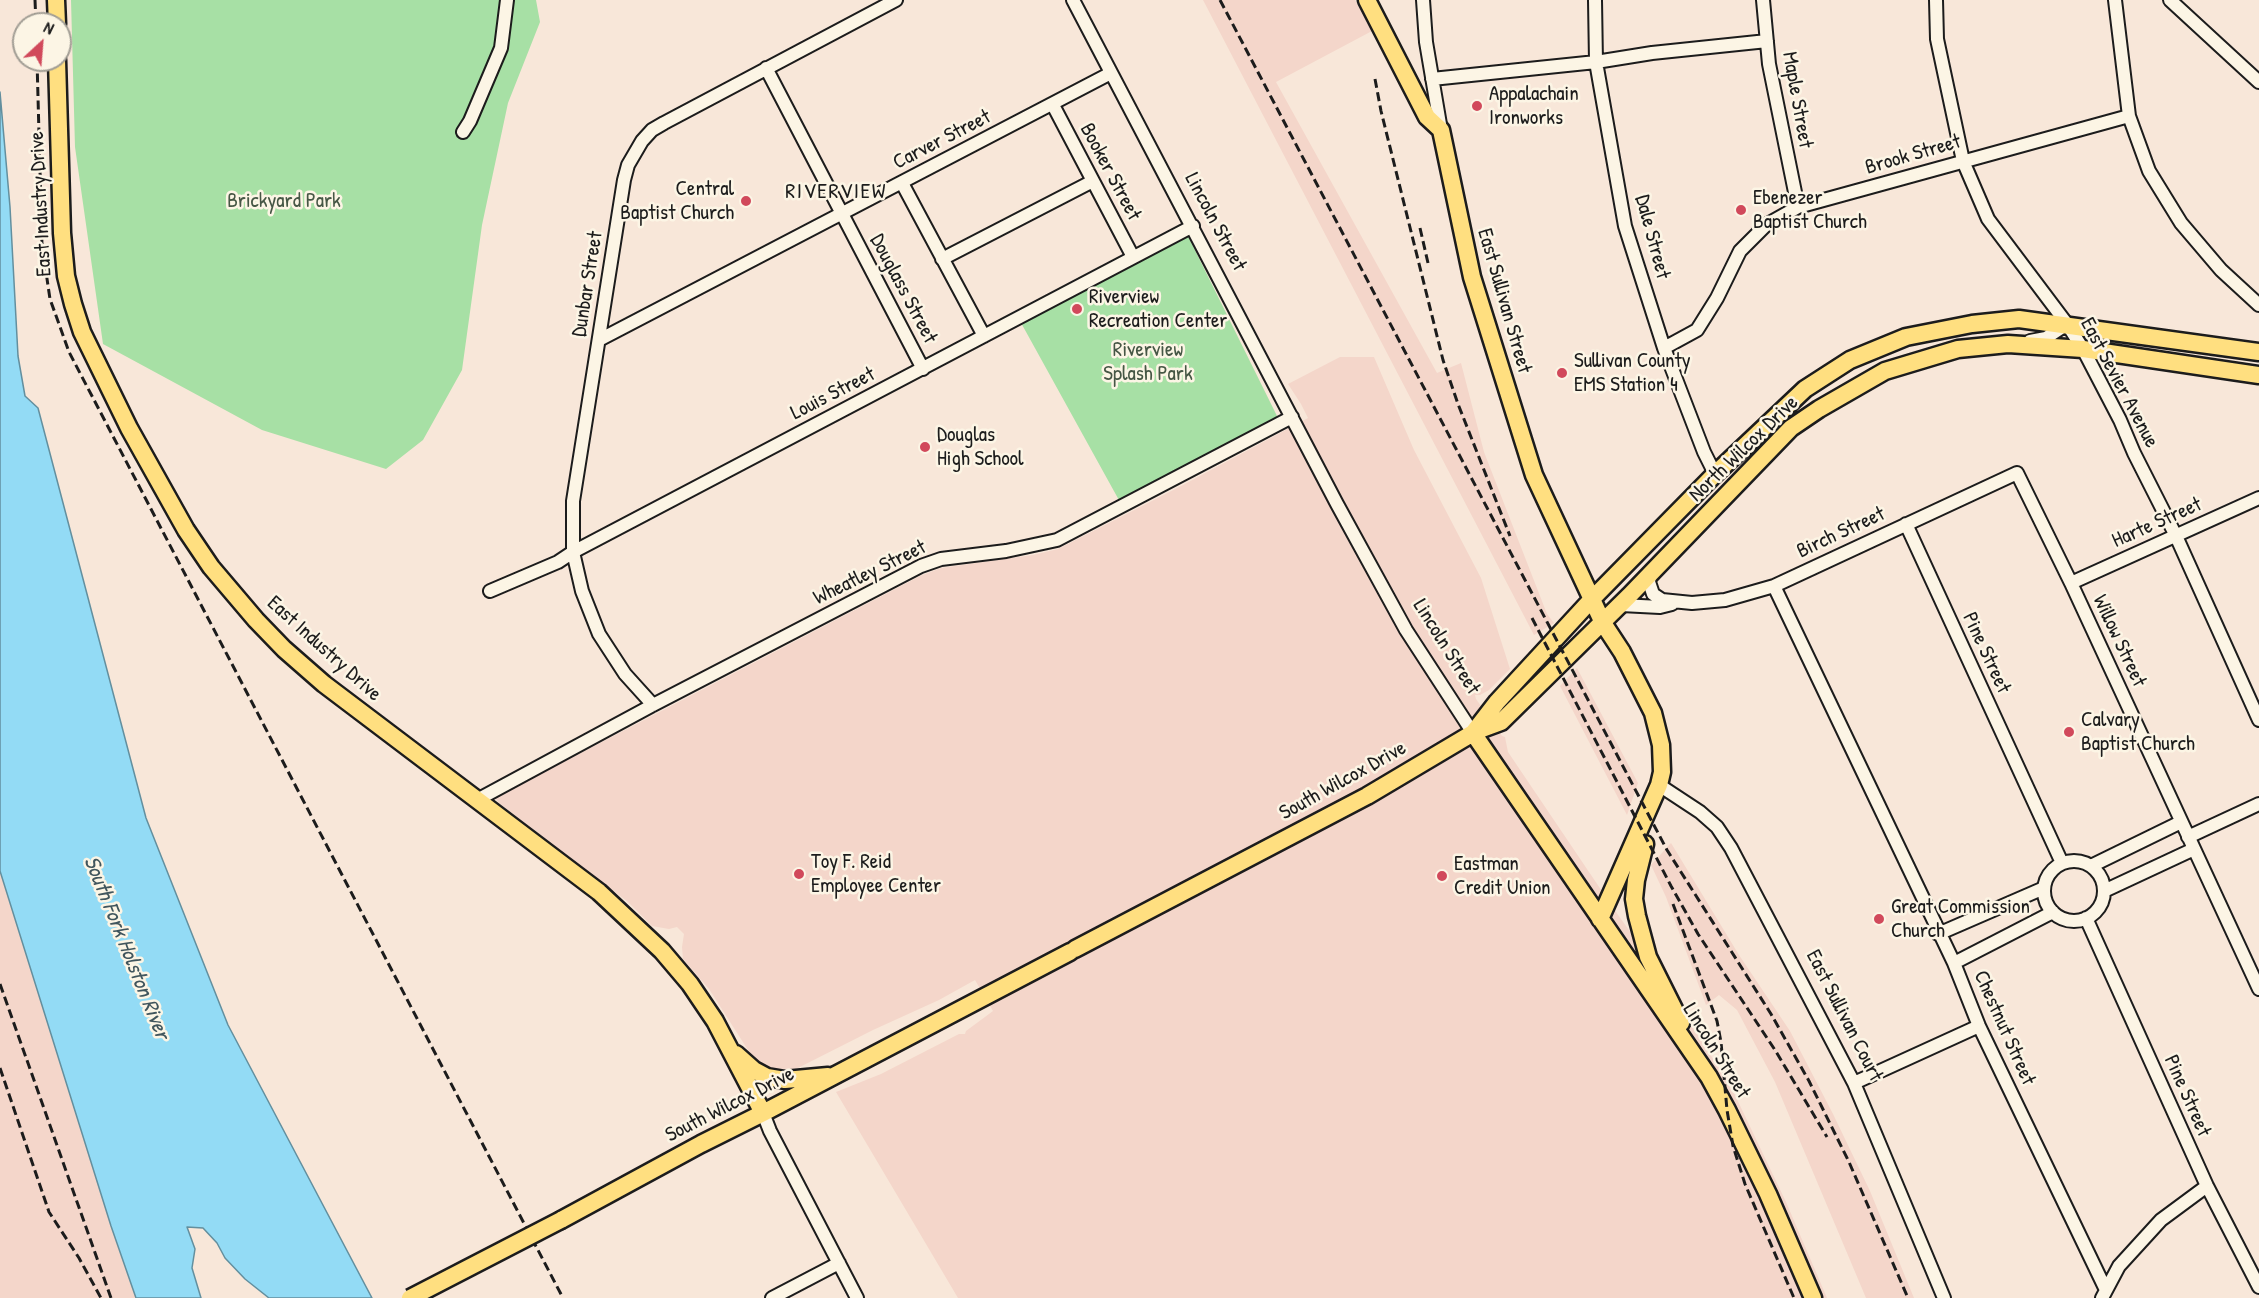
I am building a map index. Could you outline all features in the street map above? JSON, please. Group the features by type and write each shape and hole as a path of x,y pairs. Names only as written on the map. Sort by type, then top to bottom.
{"main road":[{"path":"1366,0 1427,117 1441,130"},
{"name":"East Industry Drive","path":"57,72 60,199 66,276 82,332 161,487 211,567 232,595 284,649 373,722 599,892 662,951 690,984 715,1022 763,1113"},
{"name":"East Sullivan Street","path":"1441,130 1472,277 1511,405 1534,475 1592,599"},
{"name":"North Wilcox Drive","path":"1592,599 1714,474 1804,389 1844,364 1906,337 1972,324 2019,319 2259,351"},
{"name":"North Wilcox Drive","path":"1473,733 1501,722 1621,605 1791,428 1819,409 1885,372 1958,349 2008,344 2083,349 2259,375"},
{"path":"1844,364 1854,389"},
{"path":"1714,474 1725,496"},
{"path":"1592,599 1653,713 1661,745 1662,771 1658,810 1641,856 1634,898 1648,957 1678,1014 1689,1046"},
{"name":"South Wilcox Drive","path":"410,1298 1367,796 1473,733 1497,702 1592,599"},
{"name":"Lincoln Street","path":"1473,733 1689,1046 1727,1110 1768,1194 1813,1298"},
{"path":"1600,919 1659,785"},
{"path":"730,1049 754,1070 767,1077 785,1080 835,1075"}],"street":[{"path":"463,132 470,121 501,48 507,0"},
{"name":"Dunbar Street","path":"653,705 626,674 599,634 582,591 573,552 573,501 624,180 634,154 652,130 896,0"},
{"name":"Lincoln Street","path":"1072,0 1406,630 1473,733"},
{"name":"East Sullivan Street","path":"1423,0 1426,42 1441,130"},
{"name":"Dale Street","path":"1595,0 1596,62 1625,226 1664,348 1714,474"},
{"name":"Maple Street","path":"1763,0 1769,64 1798,207"},
{"name":"East Sevier Avenue","path":"1936,0 1937,39 1963,161 1988,219 2067,324 2083,349 2176,536 2259,720"},
{"path":"2115,0 2129,116 2149,171 2181,223 2221,270 2259,305"},
{"path":"2170,0 2259,82"},
{"path":"1432,79 1767,41"},
{"name":"Douglass Street","path":"766,68 923,369"},
{"name":"Carver Street","path":"599,340 1111,73"},
{"name":"Booker Street","path":"1053,105 1133,257"},
{"name":"Brook Street","path":"1664,348 1697,330 1717,298 1740,250 1766,225 1798,207 2129,116"},
{"path":"942,259 1093,181"},
{"path":"902,183 984,336"},
{"name":"Louis Street","path":"490,591 558,562 573,552 1193,226"},
{"path":"2008,344 2046,338 2067,324"},
{"path":"2083,349 2103,337 2128,333"},
{"name":"Wheatley Street","path":"477,800 653,705 921,566 941,559 1006,551 1057,540 1292,417"},
{"name":"Birch Street","path":"1650,574 1653,594 1662,600 1676,603 1706,603 1725,600 1774,586 2017,473"},
{"name":"Willow Street","path":"2017,473 2071,583 2259,989"},
{"name":"Harte Street","path":"2071,583 2259,498"},
{"name":"Pine Street","path":"1906,524 2062,863"},
{"name":"Chestnut Street","path":"1774,586 1938,934 1954,963 1979,1026 2104,1294"},
{"name":"Birch Street","path":"1621,605 1660,607 1676,603"},
{"name":"East Sullivan Court","path":"1659,785 1700,812 1717,827 1731,848 1854,1083 1944,1298"},
{"path":"2188,837 2259,804"},
{"path":"2091,866 2181,822"},
{"path":"2104,891 2194,849"},
{"path":"2073,861 2091,866 2098,873 2104,891 2099,907 2086,918 2069,920 2053,912 2044,897 2044,888 2049,873 2062,863 2073,861"},
{"path":"1938,934 2044,888"},
{"path":"1954,963 2053,912"},
{"name":"Pine Street","path":"2086,918 2207,1186 2259,1287"},
{"path":"1854,1083 1979,1026"},
{"path":"763,1113 770,1131 857,1298"},
{"path":"2104,1294 2119,1266 2161,1220 2207,1186"},
{"path":"772,1298 839,1263"}],"shaded area":[{"path":"1203,0 1355,0 1372,31 1276,82 1437,373 1461,363 1484,452 1547,614 1554,623 1534,635"},
{"path":"1340,357 1374,357 1414,450 1481,578 1510,669 1489,690 1475,695 1476,699 1505,737 1508,752 1616,912 1636,940 1656,953 1700,1038 1734,1093 1786,1202 1827,1298 958,1298 836,1092 881,1074 959,1034 965,1034 993,1011 975,980 939,1000 790,1072 777,1073 755,1061 709,989 683,959 684,934 677,927 669,929 652,926 628,902 496,799 497,793 505,789 508,791 920,576 941,568 1033,555 1058,549 1183,485 1308,418 1288,384"},
{"path":"1577,668 1638,783 1627,815 1560,686"},
{"path":"1671,843 1739,955 1790,1031 1870,1191 1914,1298 1866,1298 1775,1082 1737,1010 1719,995 1706,1005 1666,897 1651,865"},
{"path":"0,871 111,1226 136,1298 0,1298"}],"green space":[{"name":"Brickyard Park","path":"71,0 536,0 540,22 508,103 482,225 462,370 423,440 386,469 262,430 103,344 75,147"},
{"name":"Riverview Splash Park","path":"1188,236 1278,418 1120,502 1020,321"}],"water":[{"name":"South Fork Holston River","path":"0,92 10,207 18,356 25,396 38,408 146,818 228,1025 372,1298 269,1298 245,1279 225,1258 217,1243 203,1228 187,1227 195,1249 192,1268 201,1298 136,1298 111,1226 0,871"}],"railway":[{"path":"35,0 36,12"},
{"path":"1220,0 1667,850 1771,1014 1809,1081 1849,1162 1908,1298"},
{"path":"37,72 42,245 50,299 69,352 563,1298"},
{"path":"1375,79 1443,360 1510,536"},
{"path":"1420,228 1428,263"},
{"path":"1532,618 1698,934 1775,1050 1827,1137"},
{"path":"1673,904 1717,1021 1733,1146 1745,1184 1794,1298"},
{"path":"0,984 111,1298"},
{"path":"0,1068 49,1212 79,1258 101,1298"}],"place":[{"name":"Appalachain Ironworks","path":"1477,106"},
{"name":"Central Baptist Church","path":"746,201"},
{"name":"Ebenezer Baptist Church","path":"1741,210"},
{"name":"Riverview Recreation Center","path":"1077,309"},
{"name":"Sullivan County EMS Station 4","path":"1562,373"},
{"name":"Douglas High School","path":"925,447"},
{"name":"Calvary Baptist Church","path":"2069,732"},
{"name":"Toy F. Reid Employee Center","path":"799,874"},
{"name":"Eastman Credit Union","path":"1442,876"},
{"name":"Great Commission Church","path":"1879,919"}],"district":[{"name":"RIVERVIEW","path":"836,192"}]}
